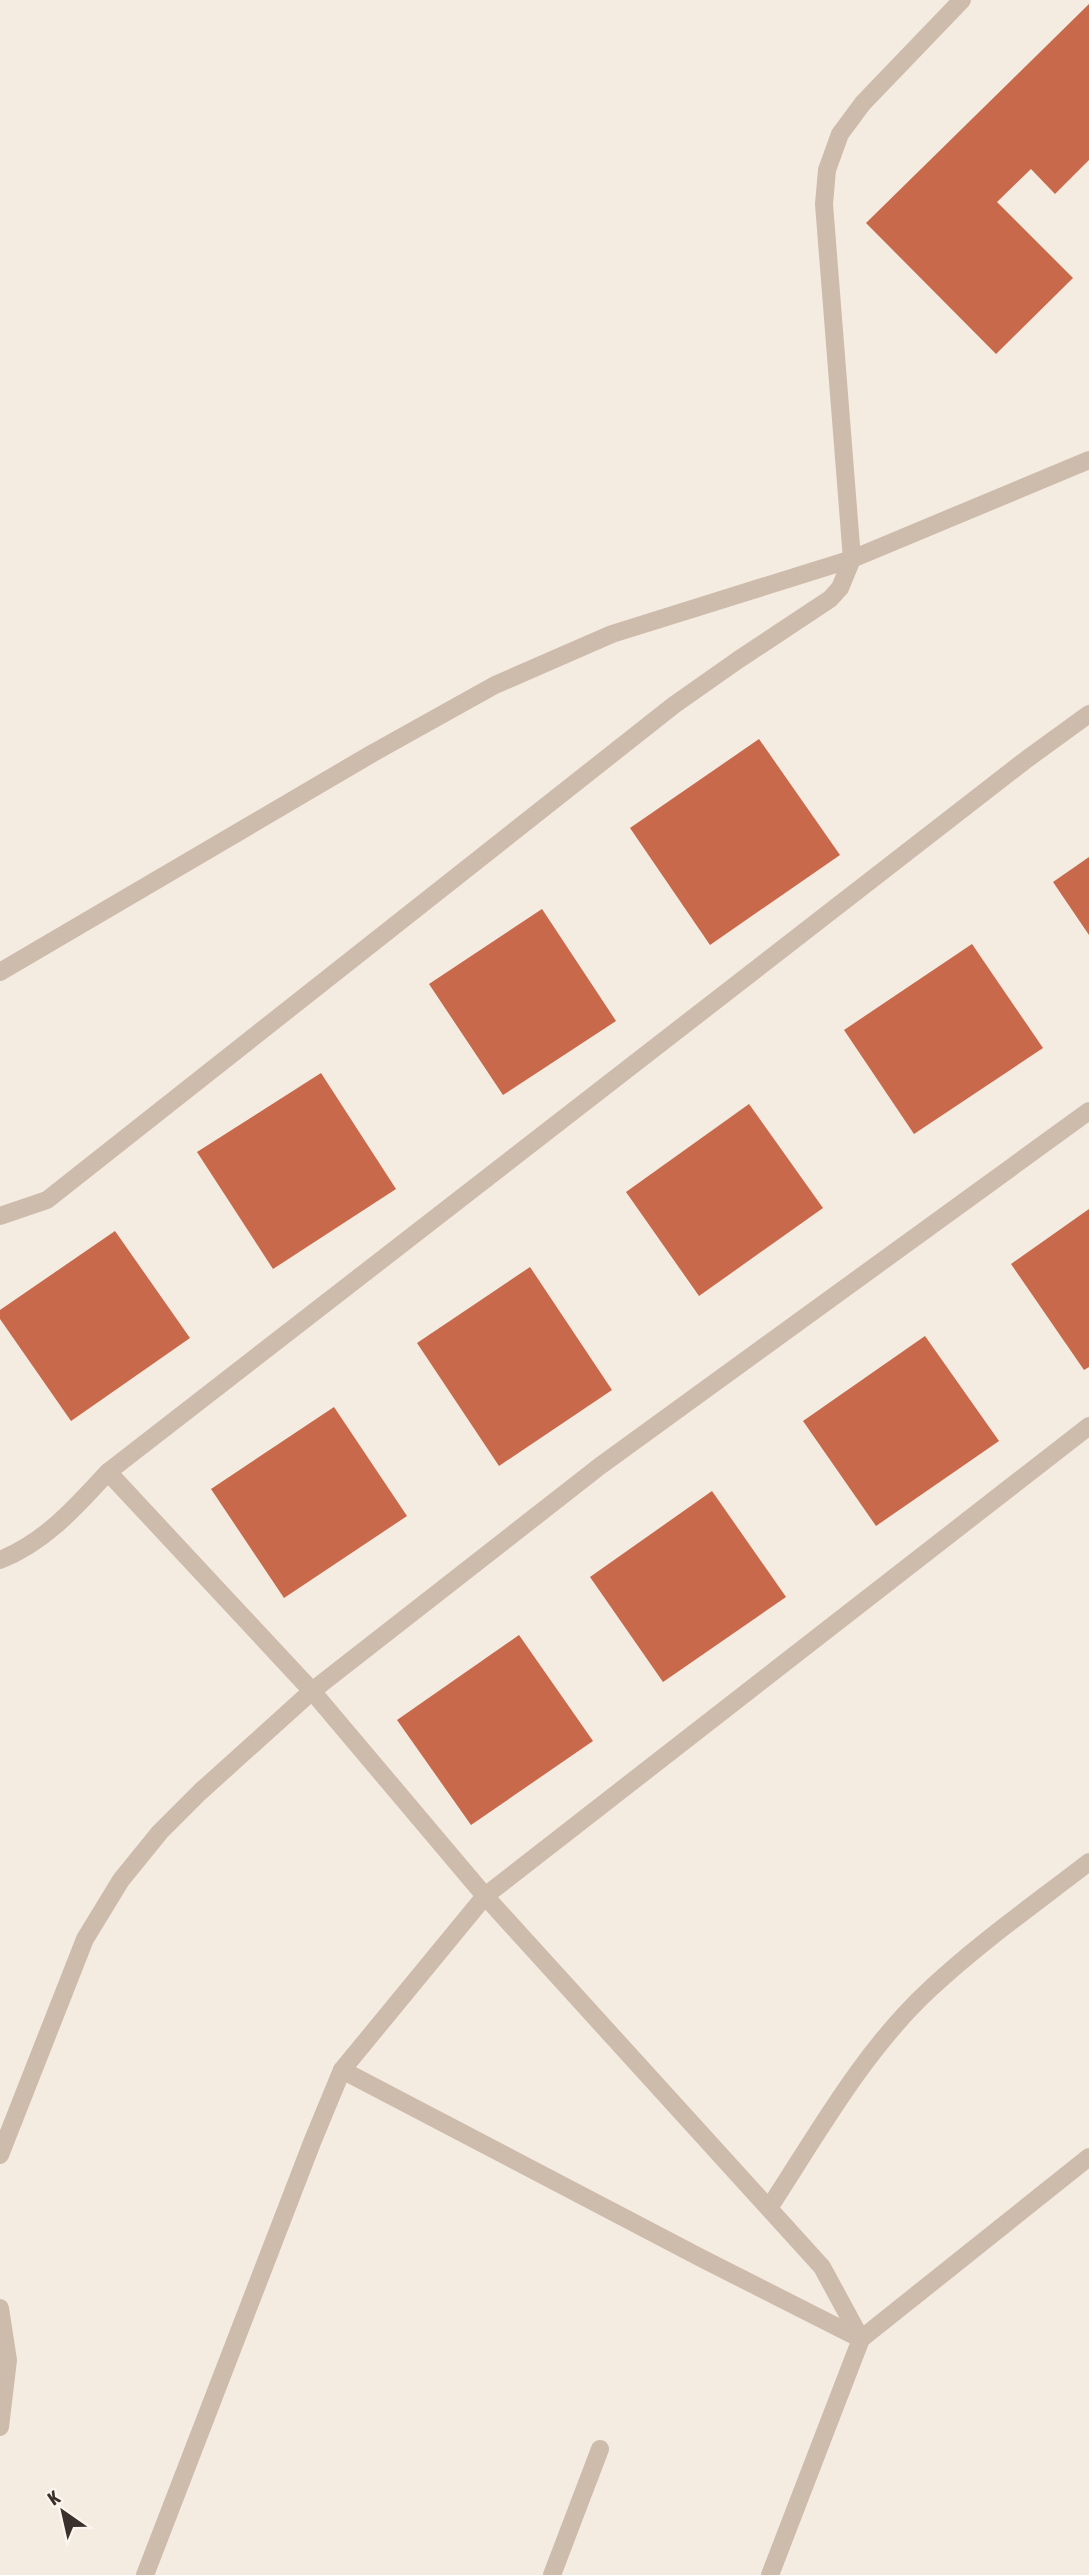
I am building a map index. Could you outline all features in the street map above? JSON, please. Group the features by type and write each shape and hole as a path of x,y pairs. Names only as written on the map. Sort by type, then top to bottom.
{"street":[{"path":"0,1216 47,1200 674,705 818,609 840,588 852,559 824,204 827,170 840,134 863,103 962,0"},
{"path":"0,972 373,753 495,685 612,634 852,559 1089,460"},
{"path":"0,1560 14,1555 43,1536 73,1511 107,1472 994,784 1089,714"},
{"path":"0,2155 85,1939 121,1880 160,1832 200,1792 312,1691 600,1466 1089,1111"},
{"path":"145,2575 342,2070 485,1896 1089,1426"},
{"path":"107,1472 312,1691 485,1896 822,2267 861,2339"},
{"path":"769,2208 841,2098 883,2040 929,1990 988,1940 1089,1862"},
{"path":"342,2070 861,2339"},
{"path":"770,2575 861,2339 1089,2157"},
{"path":"0,2308 8,2360 0,2427"},
{"path":"552,2575 600,2449"}],"building":[{"path":"1089,4 1089,160 1055,194 1031,169 997,202 1073,278 996,354 866,223"},
{"path":"759,739 840,855 710,945 630,828"},
{"path":"1089,857 1089,935 1053,882"},
{"path":"542,909 616,1021 503,1095 429,984"},
{"path":"972,944 1043,1048 914,1134 844,1030"},
{"path":"321,1073 396,1189 273,1269 197,1152"},
{"path":"749,1104 823,1208 699,1296 626,1192"},
{"path":"1089,1209 1089,1367 1084,1370 1011,1264"},
{"path":"115,1231 190,1338 71,1421 0,1319 0,1310"},
{"path":"530,1267 612,1390 499,1466 417,1343"},
{"path":"925,1336 999,1441 876,1526 803,1421"},
{"path":"334,1407 407,1516 284,1598 211,1489"},
{"path":"712,1491 786,1597 663,1682 590,1577"},
{"path":"519,1635 593,1741 471,1825 397,1720"}]}
